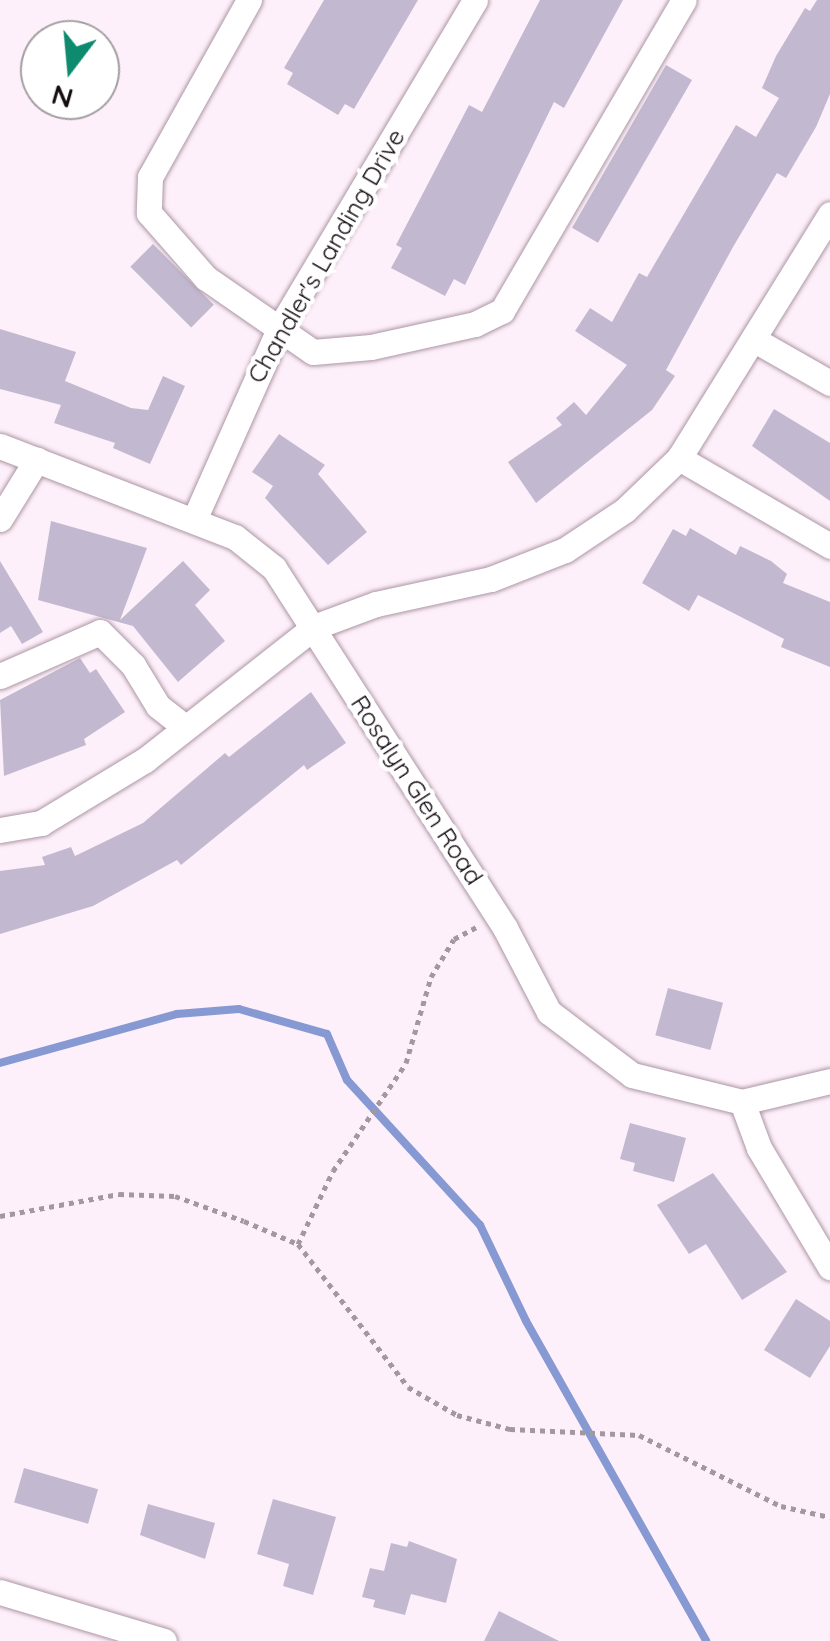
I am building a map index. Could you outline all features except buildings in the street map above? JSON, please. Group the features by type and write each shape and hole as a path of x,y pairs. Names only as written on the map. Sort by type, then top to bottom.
{"street":[{"path":"249,0 150,176 149,213 206,278 313,352 458,328 502,311 684,0"},
{"name":"Chandler's Landing Drive","path":"194,520 279,329 475,0"},
{"path":"0,830 40,823 146,760 184,726 314,627 376,604 491,579 565,550 625,510 678,458 828,222"},
{"path":"752,339 830,383"},
{"name":"Rosalyn Glen Road","path":"0,446 235,537 274,568 497,916 550,1012 599,1050 632,1075 742,1102 830,1081"},
{"path":"678,458 830,546"},
{"path":"0,518 37,460"},
{"path":"0,676 100,632 133,664 158,706 184,726"},
{"path":"742,1102 759,1148 830,1266"},
{"path":"0,1592 164,1641"}],"path":[{"path":"298,1244 333,1171 406,1063 431,977 454,940 497,916"},
{"path":"0,1216 119,1194 175,1196 298,1244 408,1387 475,1420 575,1434 639,1435 782,1506 830,1517"}],"waterway":[{"path":"0,1063 177,1014 239,1009 327,1034 347,1080 480,1225 526,1321 706,1641"}]}
